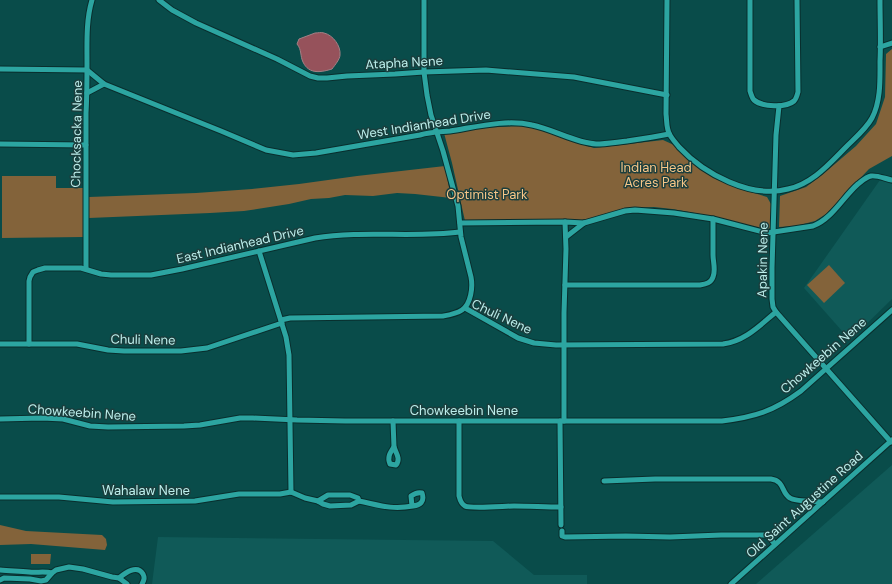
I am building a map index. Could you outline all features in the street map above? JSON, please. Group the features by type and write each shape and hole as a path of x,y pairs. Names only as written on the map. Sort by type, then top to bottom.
{"street":[{"name":"Chocksacka Nene","path":"86,268 88,25 92,0"},
{"name":"Atapha Nene","path":"159,0 172,10 196,23 277,59 310,76 318,78 486,70 564,76 667,96"},
{"path":"424,0 424,72 431,115 443,151 458,206 460,232 472,283 470,297 464,308"},
{"path":"668,0 667,126 669,134 688,156 702,167 732,183 745,187 775,192 787,190 804,184 818,174 857,137 872,117 879,96 880,85 880,0"},
{"path":"750,0 750,91 754,100 761,103 779,106 793,102 798,92 797,0"},
{"path":"880,47 892,43"},
{"path":"0,69 87,70"},
{"name":"West Indianhead Drive","path":"87,70 104,84 206,124 266,150 293,155 316,154 431,132 479,125 522,123 588,143 599,144 669,134"},
{"path":"88,93 104,84"},
{"name":"Apakin Nene","path":"779,106 776,135 772,304 776,312 891,441"},
{"path":"0,144 86,145"},
{"path":"460,223 584,223 625,211 636,210 713,219 767,232 774,232 819,224 827,218 854,188 869,176 892,180"},
{"path":"566,285 706,284 712,278 714,268 713,219"},
{"path":"565,222 566,285 562,421 562,536 670,537 767,535 775,544"},
{"path":"566,237 584,223"},
{"name":"East Indianhead Drive","path":"29,344 29,281 33,272 45,268 86,268 111,276 151,275 328,236 441,235 460,232"},
{"path":"259,251 282,322 289,355 291,492 330,506 351,506 359,501"},
{"name":"Chuli Nene","path":"0,344 77,344 104,350 124,352 180,351 207,348 290,318 443,316 460,311 464,308 518,338 544,344 723,344 744,338 776,312"},
{"name":"Chowkeebin Nene","path":"0,419 63,419 90,426 108,427 184,426 240,418 393,421 722,421 757,415 773,409 785,402 801,391 892,310"},
{"path":"393,421 394,447"},
{"path":"458,421 459,496 463,505 467,507 561,507"},
{"name":"Old Saint Augustine Road","path":"731,584 891,441"},
{"path":"604,481 655,479 774,479 780,482 786,495 793,500 823,502"},
{"name":"Wahalaw Nene","path":"0,497 59,497 113,502 195,501 239,494 280,494 291,492"},
{"path":"318,501 328,495 354,496 358,498 359,501 395,508 412,506"},
{"path":"0,580 4,578 15,578 23,581 41,581 46,580 56,570 63,568 76,568 119,578 127,584"},
{"path":"119,578 128,571 137,569 141,571 144,577 142,584"},
{"path":"0,570 52,573"},
{"path":"15,571 15,584"},
{"path":"23,581 25,572"}],"shaded area":[{"path":"315,33 327,34 333,38 338,45 340,57 332,69 316,72 309,69 303,62 300,48 297,44 299,39"},
{"path":"880,180 892,184 892,299 850,340 804,288"},
{"path":"892,465 892,584 756,584"},
{"path":"158,537 493,541 534,575 587,575 587,584 152,584"}],"green space":[{"path":"892,49 892,156 869,169 826,214 815,221 796,226 779,227 780,196 806,187 822,175 856,146 876,124 885,97 886,54"},
{"name":"Indian Head Acres Park","path":"519,126 533,127 594,148 663,140 674,145 694,163 716,179 767,197 771,204 771,227 767,230 711,216 654,207 635,208 586,221 465,221 444,133 479,128"},
{"path":"445,166 451,198 397,193 373,196 345,195 311,199 244,211 89,218 89,197 196,193 252,189"},
{"path":"2,176 56,176 56,188 83,188 83,237 2,238"},
{"path":"829,265 845,283 824,303 807,285"},
{"path":"0,525 26,531 102,535 106,539 107,545 105,550 31,544 0,545"},
{"path":"31,554 51,554 50,564 31,564"}],"park label":[{"name":"Optimist Park","path":"487,194"}]}
